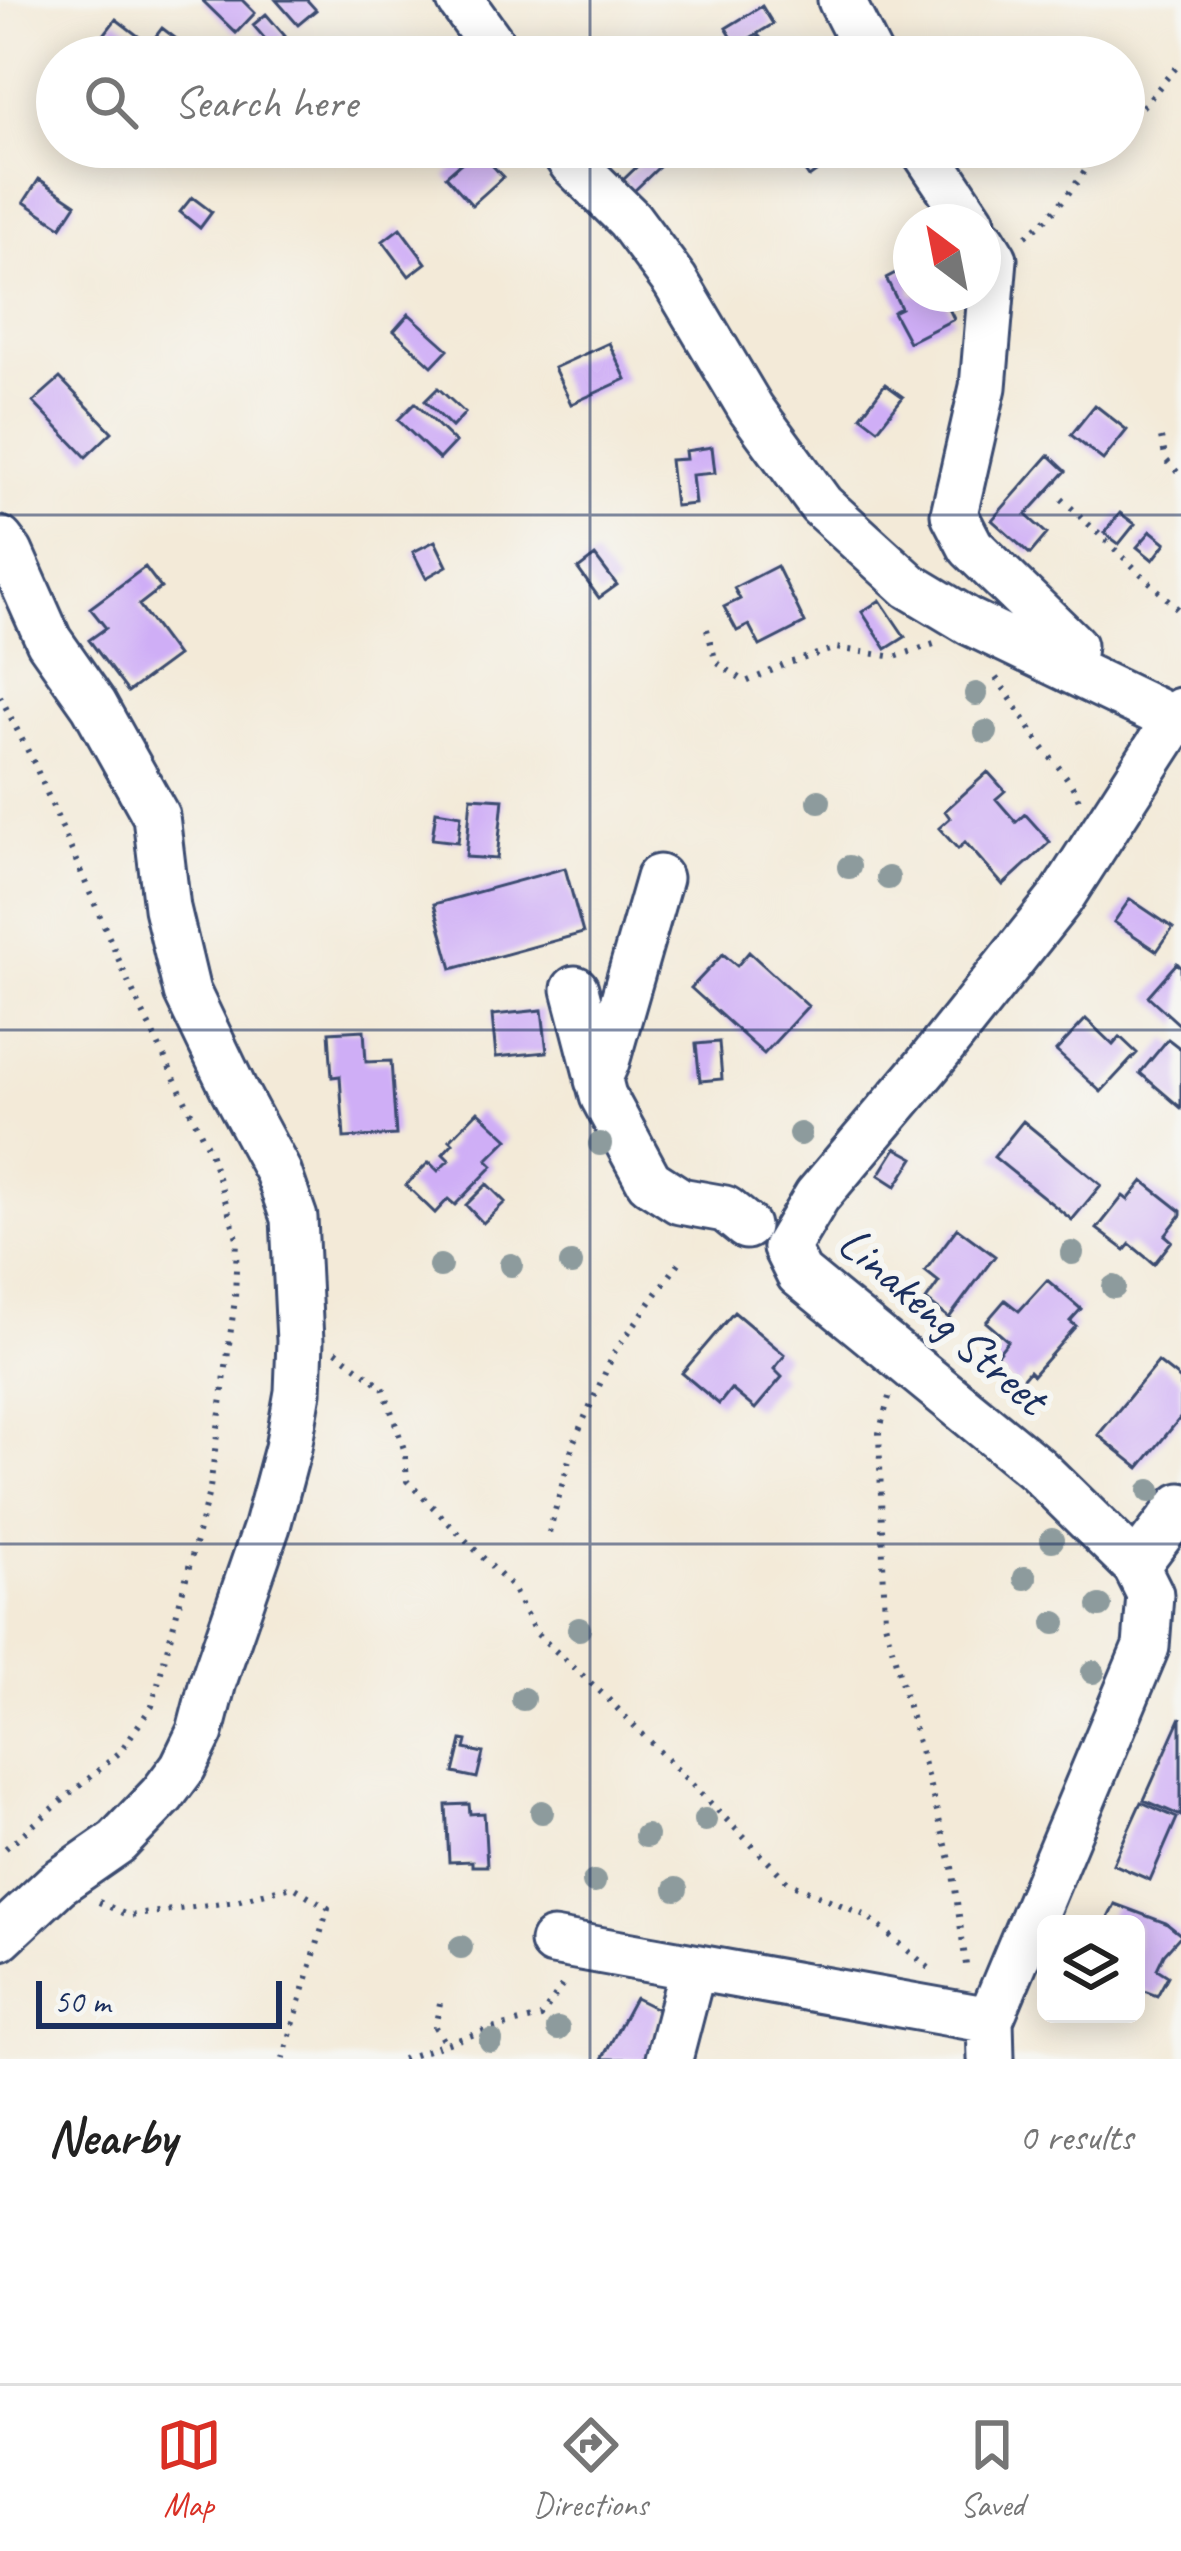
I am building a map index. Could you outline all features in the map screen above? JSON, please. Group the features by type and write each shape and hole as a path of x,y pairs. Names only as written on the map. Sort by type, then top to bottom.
{"street":[{"path":"460,0 486,36"},
{"path":"841,0 859,36"},
{"path":"577,168 629,219 675,281 751,409 821,505 958,634 1070,669 1179,718"},
{"path":"936,168 959,204"},
{"path":"983,312 983,387 955,514 970,547 1073,646 1070,669"},
{"path":"0,540 49,641 94,705 156,816 166,908 187,992 278,1172 294,1218 300,1341 298,1392 267,1526 200,1732 183,1767 117,1843 58,1883 0,1937"},
{"name":"Linakeng Street","path":"1136,1566 1037,1469 799,1274 786,1248 817,1196 1060,899 1179,718"},
{"path":"598,1080 659,878"},
{"path":"575,989 603,1096 650,1180 680,1201 725,1209 746,1226"},
{"path":"567,1944 981,2021 1146,1647 1150,1594 1136,1566 1181,1506"},
{"path":"669,2059 693,1967"}],"path":[{"path":"1145,108 1181,63"},
{"path":"1001,236 1039,226 1087,168"},
{"path":"1161,438 1166,460 1181,476"},
{"path":"1062,499 1181,612"},
{"path":"707,629 716,662 746,682 836,648 896,657 958,634"},
{"path":"993,674 1070,778 1078,800"},
{"path":"0,696 210,1152 237,1238 235,1299 210,1488 152,1706 118,1753 0,1853"},
{"path":"549,1533 574,1441 615,1351 684,1256"},
{"path":"300,1341 340,1352 383,1387 405,1452 407,1481 512,1588 536,1632 788,1882 866,1916 942,1979 981,2021"},
{"path":"900,1357 879,1433 885,1622 952,1867 981,2021"},
{"path":"58,1883 129,1916 236,1901 292,1886 328,1908 283,2059"},
{"path":"402,2059 541,2017 559,1994 567,1944"},
{"path":"440,2002 435,2027 446,2044"}],"building":[{"path":"202,0 242,0 255,13 236,33"},
{"path":"276,0 307,0 316,10 298,25"},
{"path":"762,6 773,24 753,36 731,36 726,28"},
{"path":"266,14 285,36 262,36 253,25"},
{"path":"116,19 138,36 103,36"},
{"path":"455,168 495,168 503,177 472,205 446,176"},
{"path":"636,168 658,168 634,191 623,180"},
{"path":"39,179 76,204 61,227 24,202"},
{"path":"192,197 212,212 200,228 180,212"},
{"path":"400,228 426,263 409,276 383,241"},
{"path":"893,312 951,312 954,319 909,342"},
{"path":"409,314 448,349 432,366 394,331"},
{"path":"609,343 626,379 571,404 554,368"},
{"path":"60,378 112,432 86,457 33,402"},
{"path":"885,384 903,397 878,429 861,416"},
{"path":"438,388 465,413 452,427 425,401"},
{"path":"415,403 455,442 439,459 398,420"},
{"path":"1095,405 1127,430 1103,460 1071,435"},
{"path":"712,447 715,473 692,475 695,504 675,506 670,460 686,459 685,451"},
{"path":"1049,455 1066,471 1026,515 1047,534 1030,554 992,520"},
{"path":"1120,513 1135,524 1119,544 1104,533"},
{"path":"1151,531 1166,543 1153,560 1137,547"},
{"path":"435,541 447,566 426,578 413,552"},
{"path":"595,556 617,585 599,598 578,569"},
{"path":"777,566 805,623 760,646 749,625 737,631 724,607 740,599 734,588"},
{"path":"145,567 161,588 139,605 177,656 128,692 89,640 106,628 90,608"},
{"path":"880,600 905,637 886,649 862,612"},
{"path":"988,772 1005,791 996,799 1016,822 1025,814 1050,842 1003,885 965,842 958,849 939,828 950,818 945,811"},
{"path":"471,797 503,799 497,859 466,857"},
{"path":"436,811 461,815 458,842 432,839"},
{"path":"565,868 583,933 452,969 434,904"},
{"path":"1130,899 1173,928 1157,951 1114,922"},
{"path":"749,952 808,1006 764,1054 691,988 723,954 737,966"},
{"path":"1177,963 1181,967 1181,1026 1148,996"},
{"path":"542,1010 547,1052 496,1057 492,1015"},
{"path":"1086,1019 1113,1045 1120,1037 1137,1053 1101,1092 1056,1051"},
{"path":"364,1030 366,1062 391,1061 396,1135 344,1138 340,1076 332,1077 329,1032"},
{"path":"1168,1039 1181,1049 1181,1108 1140,1073"},
{"path":"719,1042 722,1079 700,1081 696,1044"},
{"path":"478,1111 508,1139 487,1160 493,1166 455,1205 448,1199 435,1213 406,1185 429,1162 438,1171 449,1160 443,1154 453,1143 450,1140"},
{"path":"1023,1121 1101,1185 1072,1220 994,1157"},
{"path":"896,1148 914,1158 896,1186 879,1175"},
{"path":"1143,1181 1181,1211 1165,1235 1172,1241 1154,1264 1130,1244 1125,1250 1097,1229 1123,1196 1128,1200"},
{"path":"487,1184 505,1202 483,1223 466,1205"},
{"path":"957,1228 995,1256 949,1318 926,1300 939,1282 925,1271"},
{"path":"1047,1280 1081,1309 1070,1321 1076,1326 1033,1375 1029,1371 1017,1385 991,1362 1008,1341 986,1322 1005,1300 1019,1311"},
{"path":"734,1312 785,1355 774,1369 782,1377 755,1409 731,1389 719,1404 682,1373"},
{"path":"1158,1362 1181,1380 1181,1417 1139,1468 1098,1435"},
{"path":"1181,1717 1181,1816 1144,1800"},
{"path":"462,1740 467,1741 465,1749 483,1753 477,1778 454,1773"},
{"path":"1141,1802 1177,1818 1150,1880 1113,1864"},
{"path":"469,1804 470,1814 484,1813 487,1866 449,1862 446,1805"},
{"path":"1115,1904 1145,1915 1110,1915"},
{"path":"1145,1915 1181,1935 1157,1969 1168,1976 1157,1996 1145,1991"},
{"path":"635,1998 659,2010 649,2043 666,2049 660,2059 602,2059"}]}
